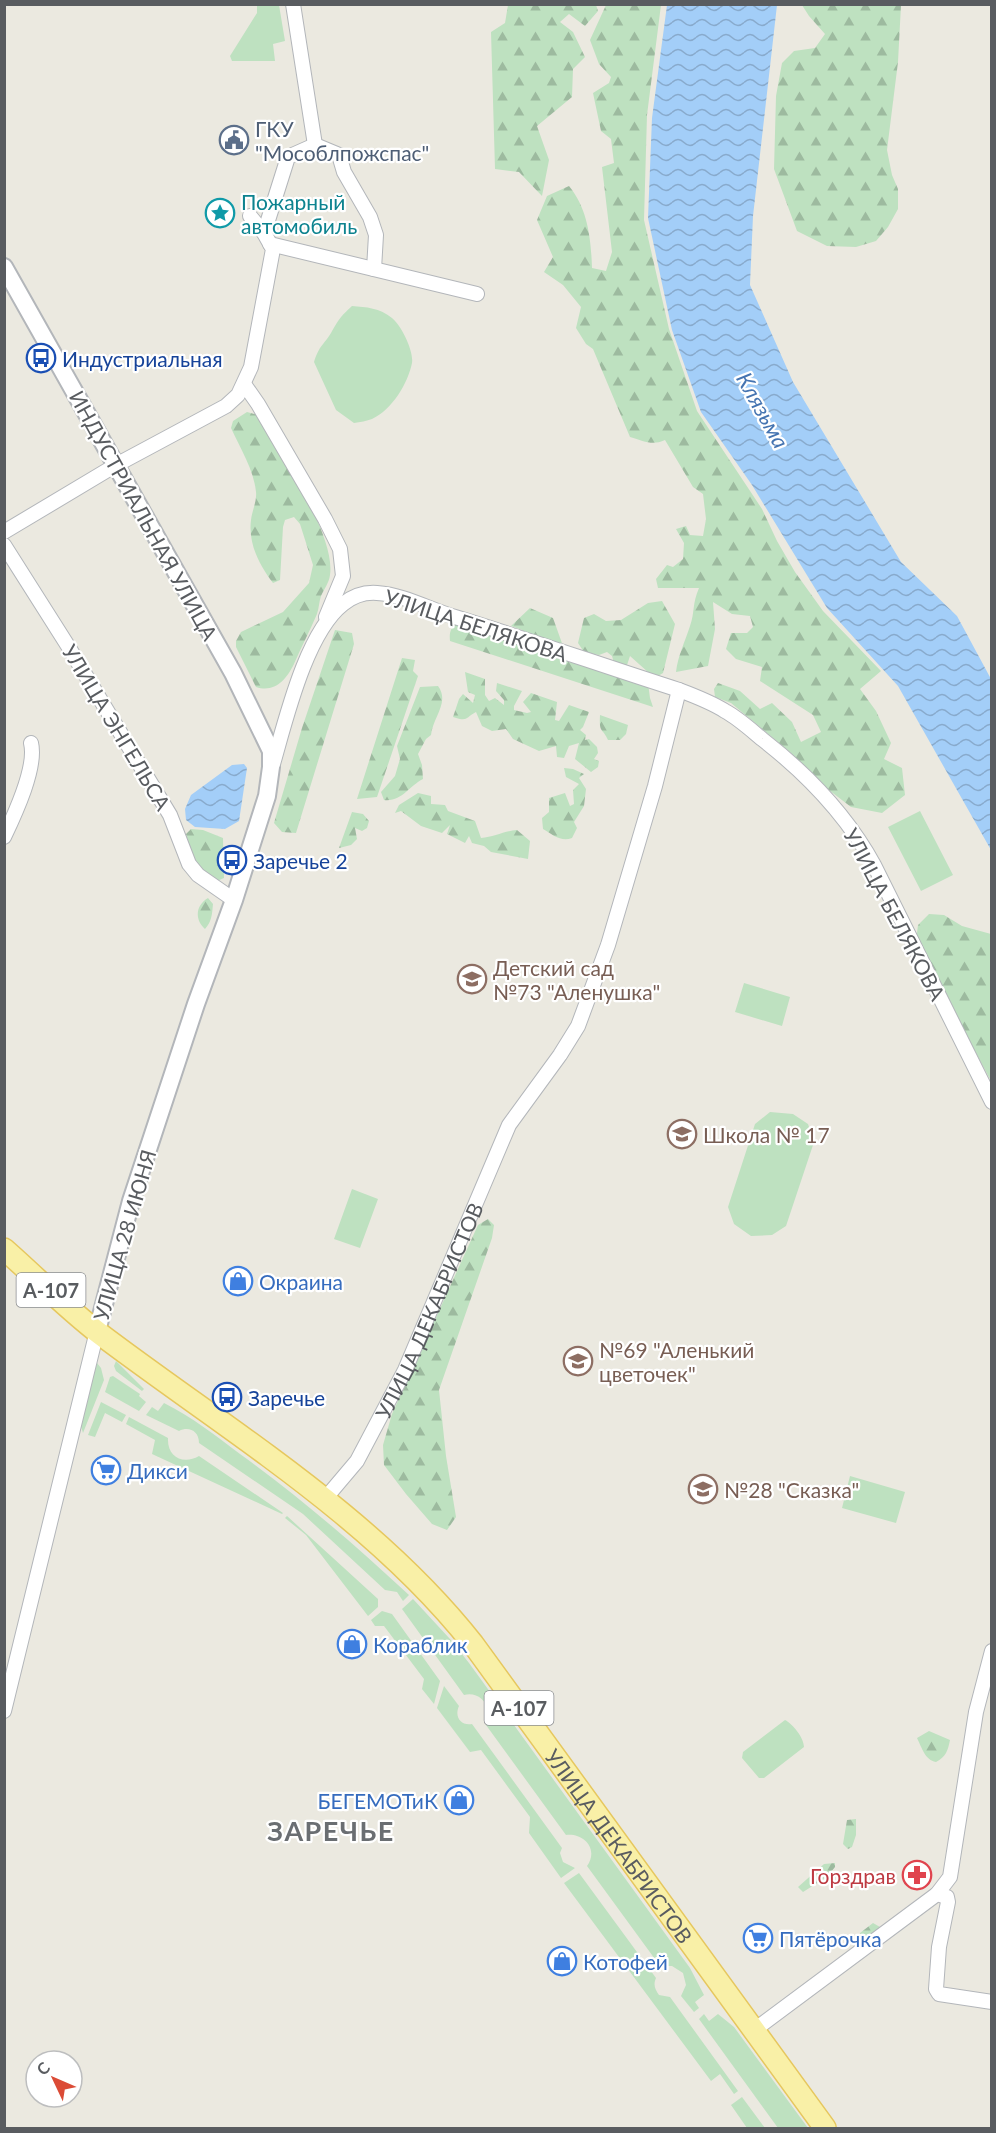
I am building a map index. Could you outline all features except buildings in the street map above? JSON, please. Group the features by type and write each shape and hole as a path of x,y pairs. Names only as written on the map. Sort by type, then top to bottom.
{"main road":[{"name":"УЛИЦА ДЕКАБРИСТОВ","path":"4,1250 97,1331 263,1452 324,1500 423,1587 461,1629 825,2128"}],"street":[{"path":"293,4 315,145"},
{"path":"267,238 288,157 315,145 339,155 344,172 370,217 376,236 374,269"},
{"path":"4,532 116,465 226,406 238,395 251,367 273,249 250,216"},
{"path":"267,238 374,269 477,294"},
{"name":"ИНДУСТРИАЛЬНАЯ УЛИЦА","path":"4,267 254,712 271,751 272,767"},
{"path":"244,384 325,519 340,549 343,576 322,627"},
{"name":"УЛИЦА ЭНГЕЛЬСА","path":"4,545 170,814 189,864 198,875 234,900"},
{"name":"УЛИЦА БЕЛЯКОВА","path":"272,767 291,702 322,627 337,609 354,597 365,593 408,599 452,616 679,690 727,712 818,788 845,820 874,865 992,1102"},
{"name":"УЛИЦА ДЕКАБРИСТОВ","path":"324,1500 357,1461 405,1370 502,1141 517,1113 570,1041 608,945 655,786 679,690"},
{"path":"4,837 20,801 33,753 31,743"},
{"name":"УЛИЦА 28 ИЮНЯ","path":"4,1712 130,1201 196,1004 234,900 267,796 272,767"},
{"path":"753,2031 937,1894 950,1877 969,1750 987,1685 991,1655"},
{"path":"937,1894 947,1897 948,1902 939,1947 936,1989 939,1994 992,2002"}],"green space":[{"path":"257,5 279,5 285,41 273,44 275,61 232,61 230,56 257,13"},
{"path":"508,5 596,5 598,11 585,26 569,14 560,22 573,32 585,57 573,69 572,97 537,126 549,160 542,196 519,172 495,169 491,32 505,23"},
{"path":"606,5 661,5 647,115 644,220 669,329 697,411 762,509 795,572 823,611 881,671 860,689 876,711 891,743 884,759 902,768 905,795 882,813 851,807 825,787 791,753 731,703 715,697 714,689 718,683 740,691 760,709 772,703 792,722 801,742 821,732 813,715 760,681 762,667 736,659 726,649 731,633 747,633 753,627 750,616 732,614 713,602 715,629 708,666 676,672 692,621 699,588 658,588 656,579 667,565 673,567 683,559 684,543 676,529 686,526 690,535 703,536 706,519 703,494 693,487 665,440 652,443 630,437 593,349 586,344 576,328 581,307 563,285 544,272 553,257 537,220 547,196 569,186 584,214 591,246 592,268 606,271 612,252 602,167 614,163 611,139 601,131 593,93 609,83 611,77 599,64 590,40"},
{"path":"802,5 901,5 898,62 887,150 892,175 898,189 898,209 888,227 876,241 856,247 827,246 797,231 774,169 776,96 782,63 794,51 815,48 825,34"},
{"path":"352,306 378,310 392,318 406,339 412,358 407,379 392,403 372,419 354,423 336,410 314,362 320,348 338,321"},
{"path":"247,412 258,415 292,471 315,516 329,558 329,581 294,664 279,684 269,688 256,687 236,647 236,641 241,632 283,612 309,583 313,565 300,524 294,517 285,520 283,527 280,580 273,583 256,553 251,537 256,495 255,484 250,467 231,428 233,421"},
{"path":"662,601 675,624 663,673 658,676 649,673 630,656 626,668 614,663 612,656 607,652 599,655 584,652 578,643 584,618 594,614 606,621 621,620 648,603"},
{"path":"530,608 553,618 563,646 547,639 540,640 531,637 511,626"},
{"path":"459,622 648,683 653,707 450,641 451,630"},
{"path":"335,630 352,633 354,644 296,833 282,832 274,823 302,728"},
{"path":"402,658 415,660 413,671 418,676 377,797 357,799"},
{"path":"465,672 485,679 485,695 489,701 495,698 504,705 504,700 496,691 497,683 522,691 514,710 531,712 523,702 531,693 557,702 555,720 559,721 569,705 589,712 580,730 586,735 585,740 589,739 597,747 598,753 594,759 599,761 598,767 591,772 575,759 579,743 569,746 564,758 557,757 556,746 539,751 513,739 506,729 492,731 482,726 476,712 464,719 453,717 463,694 473,703 475,695 468,692"},
{"path":"438,686 442,704 431,735 426,739 418,754 423,779 396,799 384,800 381,792 395,776 400,759 397,746 420,687"},
{"path":"600,715 628,725 626,734 620,740 608,740 601,728"},
{"path":"564,768 584,774 579,778 586,789 584,806 574,822 577,828 572,838 564,839 543,829 542,818 549,812 549,798 565,793 570,806 574,804 573,790 579,784 566,777"},
{"path":"418,793 431,796 431,804 445,805 448,811 475,821 481,838 517,830 530,841 528,859 491,852 484,846 472,843 469,836 465,843 447,834 450,825 442,833 421,826 401,811 395,813 399,805"},
{"path":"920,811 953,875 921,891 888,827"},
{"path":"352,812 363,814 369,821 367,828 362,831 355,828 357,839 351,845 339,848"},
{"path":"191,829 203,830 223,838 224,878 217,881 199,868 192,855 186,834"},
{"path":"208,898 213,908 205,929 199,921 198,912 201,904"},
{"path":"929,914 944,915 962,926 991,934 991,1081 916,941 918,925"},
{"path":"744,983 790,997 782,1026 735,1012"},
{"path":"770,1112 793,1114 808,1124 814,1142 786,1226 772,1235 751,1236 734,1224 728,1207 755,1124"},
{"path":"352,1189 378,1199 360,1248 334,1239"},
{"path":"488,1219 494,1225 492,1238 439,1390 446,1456 456,1517 447,1530 432,1524 384,1465 383,1445 392,1414 478,1225"},
{"path":"116,1361 144,1389 142,1391 116,1371 114,1366"},
{"path":"97,1363 104,1380 83,1433 80,1423"},
{"path":"113,1376 140,1394 139,1396 146,1402 139,1411 105,1392 110,1377"},
{"path":"101,1402 126,1415 122,1422 105,1413 95,1437 88,1435"},
{"path":"164,1403 203,1427 306,1504 409,1595 403,1601 397,1592 385,1590 303,1514 199,1443 193,1431 186,1429 179,1431 146,1415 152,1407 158,1411"},
{"path":"129,1417 168,1438 170,1450 177,1458 187,1460 199,1456 283,1513 152,1454 155,1440 126,1424"},
{"path":"850,1476 905,1492 896,1523 842,1508"},
{"path":"287,1516 378,1599 378,1607 368,1616 306,1535 285,1518"},
{"path":"413,1599 469,1663 690,1968 704,1995 695,2002 699,2008 694,2012 681,1996 686,1985 683,1973 672,1966 660,1966 587,1866 591,1854 588,1843 579,1837 566,1835 486,1725 489,1711 485,1703 480,1697 464,1695 402,1609"},
{"path":"382,1611 392,1614 440,1681 434,1704 422,1689 424,1679 384,1626 375,1626 371,1620"},
{"path":"444,1686 459,1706 457,1714 460,1720 465,1724 472,1724 562,1848 560,1853 563,1862 575,1868 561,1878 529,1833 530,1817 481,1750 470,1752 437,1708"},
{"path":"785,1720 798,1732 804,1747 764,1778 759,1778 742,1758 743,1752"},
{"path":"929,1731 950,1740 946,1753 936,1762 926,1756 917,1738"},
{"path":"856,1819 856,1835 852,1847 848,1849 843,1844 847,1820"},
{"path":"835,1863 835,1867 827,1877 803,1892 798,1887 824,1864"},
{"path":"579,1873 656,1978 655,1987 659,1995 670,1997 738,2091 734,2094 720,2074 711,2081 564,1883"},
{"path":"873,1923 880,1927 876,1933 861,1941 860,1933"},
{"path":"704,2014 709,2021 718,2014 734,2027 808,2128 778,2128 699,2019"},
{"path":"742,2097 765,2128 747,2128 731,2105"}],"water":[{"name":"Клязьма","path":"667,5 777,5 753,216 750,285 793,382 901,562 957,616 991,679 991,850 898,686 827,608 752,485 701,412 672,330 648,218 652,118"},
{"path":"244,764 247,768 239,821 225,829 195,827 186,820 185,809 191,795 232,765"}],"place":[{"name":"ГКУ \"Мособлпожспас\"","path":"234,140"},
{"name":"Пожарный автомобиль","path":"220,213"},
{"name":"Индустриальная","path":"41,358"},
{"name":"Заречье 2","path":"232,860"},
{"name":"Детский сад №73 \"Аленушка\"","path":"472,979"},
{"name":"Школа № 17","path":"682,1134"},
{"name":"Окраина","path":"238,1281"},
{"name":"№69 \"Аленький цветочек\"","path":"578,1361"},
{"name":"Заречье","path":"227,1397"},
{"name":"Дикси","path":"106,1470"},
{"name":"№28 \"Сказка\"","path":"703,1489"},
{"name":"Кораблик","path":"352,1644"},
{"name":"БЕГЕМОТиК","path":"459,1800"},
{"name":"Горздрав","path":"917,1875"},
{"name":"Пятёрочка","path":"758,1938"},
{"name":"Котофей","path":"562,1961"}],"district":[{"name":"ЗАРЕЧЬЕ","path":"331,1830"}]}
